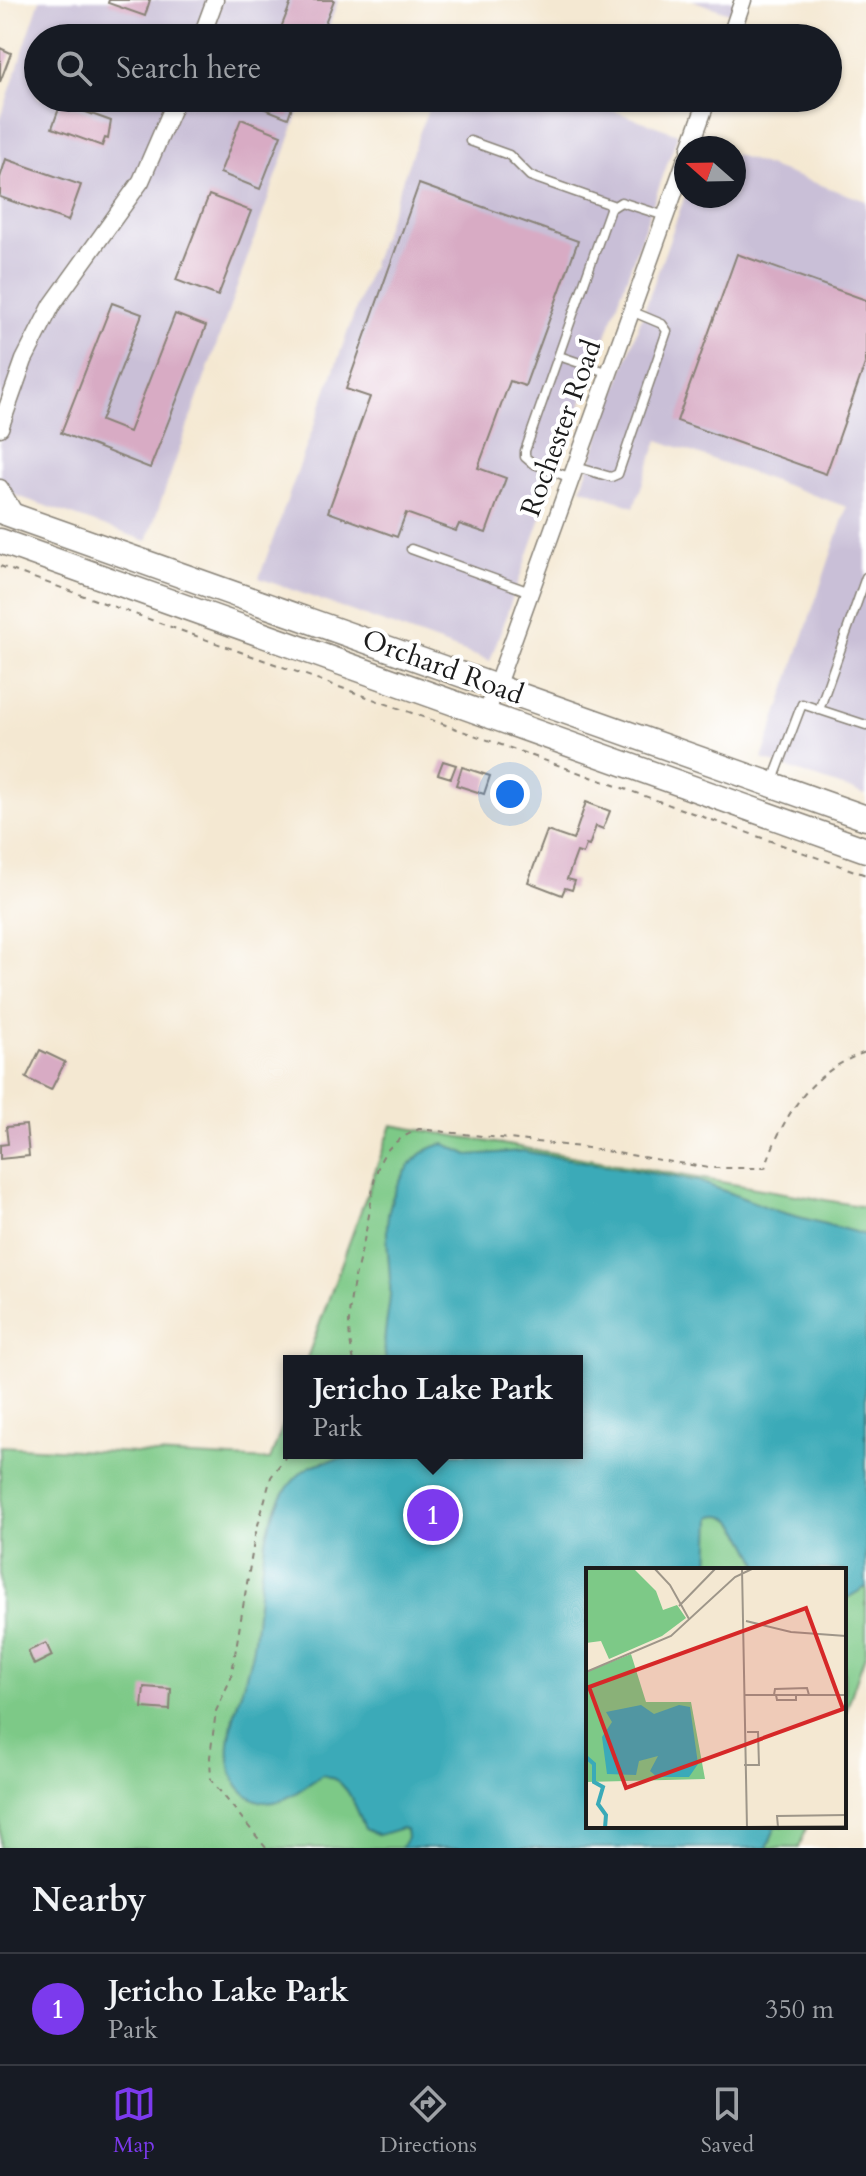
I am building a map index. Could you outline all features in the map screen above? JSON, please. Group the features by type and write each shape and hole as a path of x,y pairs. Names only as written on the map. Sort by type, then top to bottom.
{"main road":[{"name":"Orchard Road","path":"8,514 866,818"},
{"name":"Orchard Road","path":"0,541 866,850"}],"street":[{"path":"206,24 215,0"},
{"path":"735,24 743,0"},
{"path":"0,428 24,360 52,305 141,181 171,112"},
{"path":"694,136 703,112"},
{"name":"Rochester Road","path":"486,715 674,192"},
{"path":"0,488 8,514"}],"lane":[{"path":"470,141 509,155 530,176 612,205 621,202 665,216"},
{"path":"612,205 525,457 532,463 611,477 618,474 667,331 662,324 631,311"},
{"path":"559,356 609,373"},
{"path":"411,549 530,592"},
{"path":"819,710 866,577"},
{"path":"772,784 802,704 866,725"}],"path":[{"path":"0,566 866,875"},
{"path":"353,1355 347,1328 355,1267 379,1163 396,1140 419,1129 581,1147 709,1168 765,1168 788,1113 811,1085 841,1061 866,1052"},
{"path":"266,1848 211,1780 210,1757 216,1711 231,1678 255,1536 271,1477 284,1459"}],"shaded area":[{"path":"40,0 338,0 330,24 32,24"},
{"path":"692,0 737,0 732,14"},
{"path":"24,48 24,112 299,112 147,541 0,490 0,120"},
{"path":"427,112 617,112 678,134 674,136 674,145 490,661 259,578"},
{"path":"746,158 866,201 866,795 762,759 847,507 658,440 634,507 581,488 681,208 746,208"}],"green space":[{"path":"392,1125 866,1207 866,1652 846,1711 846,1568 586,1568 586,1828 806,1828 799,1848 0,1848 0,1446 270,1460 283,1425 283,1459 583,1459 583,1355 308,1355"}],"water":[{"path":"445,1144 469,1155 522,1151 698,1181 777,1211 866,1235 866,1587 846,1599 846,1568 762,1568 735,1524 720,1515 711,1517 709,1568 586,1568 586,1828 775,1828 767,1848 401,1848 407,1838 406,1830 402,1828 379,1835 365,1829 350,1795 331,1777 322,1775 276,1802 256,1800 235,1781 230,1765 231,1728 251,1656 267,1534 286,1490 302,1472 316,1464 339,1459 583,1459 583,1355 385,1355 390,1284 387,1241 389,1212 404,1174 412,1163 433,1147"}],"building":[{"path":"109,0 150,0 145,16 108,3"},
{"path":"292,0 334,0 325,24 283,24"},
{"path":"0,48 11,53 0,82"},
{"path":"58,112 86,112 111,121 108,139 105,138 102,146 52,128"},
{"path":"273,112 290,112 288,118"},
{"path":"241,119 281,135 260,189 220,173"},
{"path":"6,159 81,185 68,221 0,197 0,178"},
{"path":"419,184 578,241 525,386 510,381 478,468 506,478 486,533 459,524 456,531 406,513 397,537 328,512 370,397 346,389"},
{"path":"209,195 251,211 218,296 176,280"},
{"path":"737,254 866,300 866,361 826,474 677,421"},
{"path":"112,303 142,314 101,421 129,432 175,314 206,326 150,468 61,433"},
{"path":"443,761 456,765 451,778 438,774"},
{"path":"462,767 490,776 484,794 456,785"},
{"path":"586,802 610,811 603,829 596,826 583,854 577,852 567,879 575,881 572,890 565,888 562,895 528,882 547,831 573,840"},
{"path":"40,1050 65,1062 51,1090 26,1078"},
{"path":"26,1125 29,1156 0,1159 0,1145 8,1144 6,1127"},
{"path":"46,1643 52,1656 34,1665 28,1651"},
{"path":"144,1687 171,1689 170,1710 142,1708"}],"place":[{"name":"Jericho Lake Park","path":"433,1515"}]}
